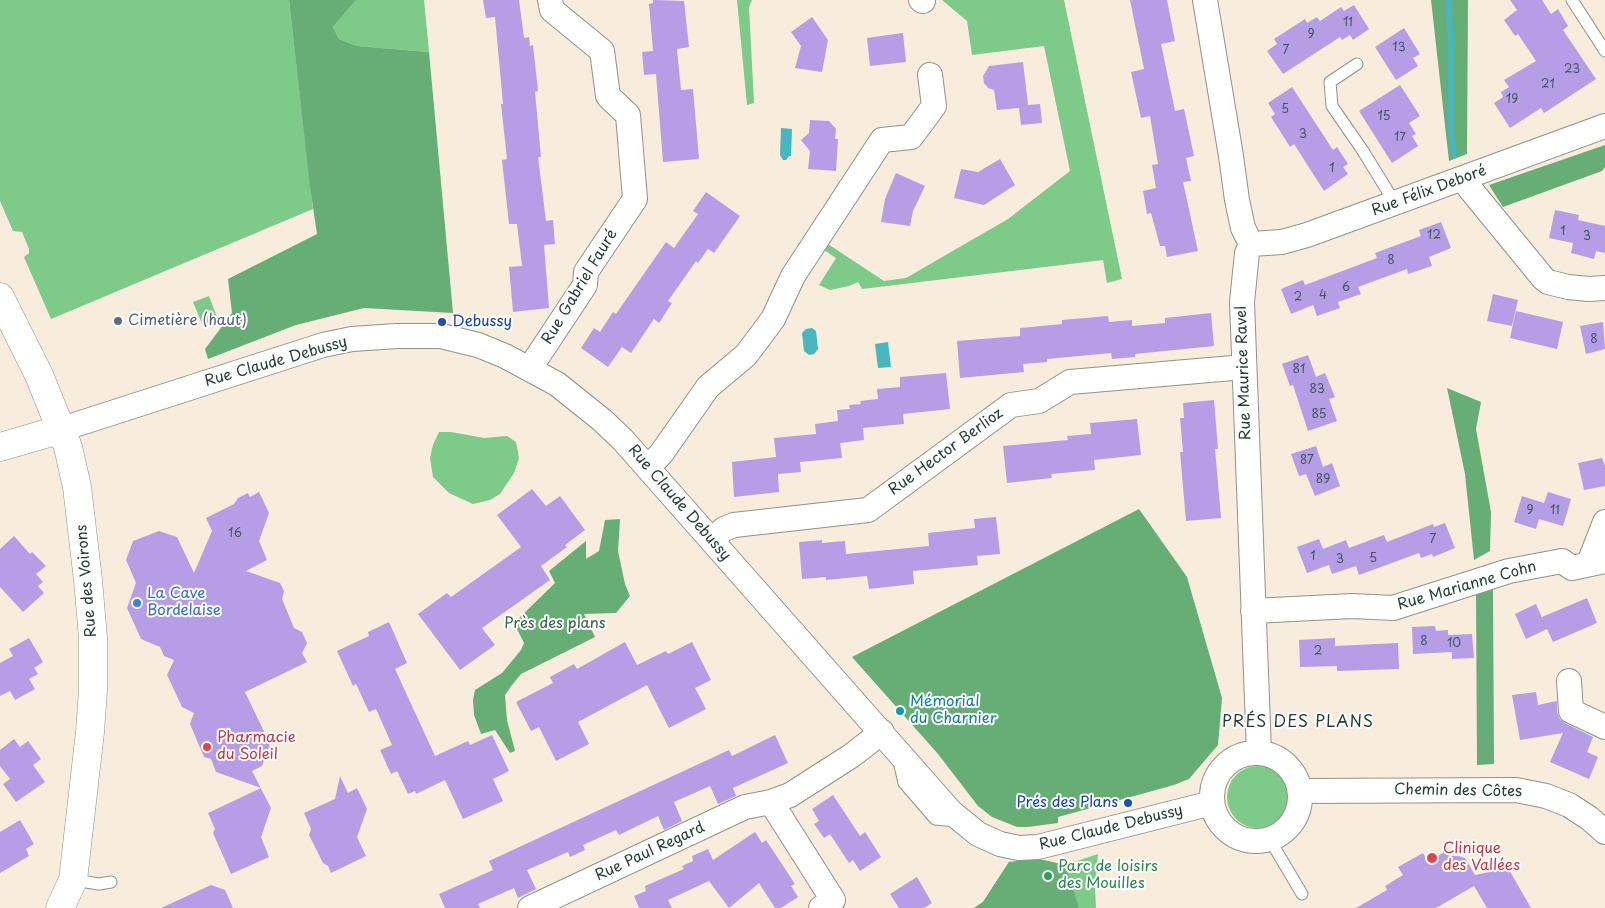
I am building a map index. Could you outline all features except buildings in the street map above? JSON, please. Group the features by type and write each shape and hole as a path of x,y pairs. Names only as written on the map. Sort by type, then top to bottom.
{"street":[{"name":"Rue Gabriel Fauré","path":"530,368 585,285 586,272 635,199 628,115 608,96 602,51 552,10 550,0"},
{"path":"1204,0 1232,156 1237,200 1243,228 1251,244"},
{"path":"648,466 661,454 708,388 746,355 773,319 793,276 882,140 911,137 934,106 930,75"},
{"name":"Rue Félix Deboré","path":"1251,244 1282,242 1307,235 1605,126"},
{"path":"1462,179 1548,282 1590,290 1605,288"},
{"name":"Rue Maurice Ravel","path":"1251,244 1247,253 1242,302 1259,753"},
{"name":"Rue des Voirons","path":"0,297 39,375 62,429 70,456 77,487 93,638 93,690 90,732 73,880 60,908"},
{"name":"Rue Claude Debussy","path":"62,429 290,355 352,339 441,336 454,338 491,350 530,368 558,384 602,420 648,466 951,812 978,834 992,842 1019,848 1038,847 1212,803"},
{"name":"Rue Hector Berlioz","path":"712,540 724,529 734,525 868,510 1011,405 1039,402 1070,382 1244,367"},
{"path":"0,447 62,429"},
{"name":"Rue Marianne Cohn","path":"1253,611 1352,606 1393,608 1510,571 1562,561 1572,568 1597,562 1605,522"},
{"path":"1569,681 1571,711 1605,727"},
{"name":"Rue Paul Regard","path":"530,908 745,807 771,802 790,795 851,756 889,739"},
{"path":"1259,753 1275,757 1288,766 1298,780 1300,791 1300,805 1296,818 1282,834 1270,840 1250,842 1233,835 1219,821 1212,803 1214,784 1224,767 1240,756 1259,753"},
{"name":"Chemin des Côtes","path":"1300,791 1516,790 1546,796 1570,806 1589,818 1605,832"},
{"path":"771,802 833,900 821,908"},
{"name":"Rue des Voirons","path":"73,880 79,908"}],"lane":[{"path":"1572,0 1605,51"},
{"path":"1357,64 1330,82 1332,106 1395,203"},
{"path":"1270,840 1302,894"},
{"path":"73,880 98,884 111,882"}],"green space":[{"path":"0,0 289,0 313,209 51,319 24,257 29,253 29,249 22,232 13,231 0,201"},
{"path":"289,0 356,0 333,27 339,39 357,46 429,52 453,313 364,308 296,325 208,359 205,349 232,313 228,279 317,234"},
{"path":"356,0 424,0 429,52 357,46 339,39 333,27"},
{"path":"737,0 752,0 749,7 754,103 747,105"},
{"path":"942,0 1064,0 1122,279 1107,283 1103,260 862,289 858,282 830,290 819,285 836,258 824,250 828,244 884,281 906,278 1008,219 1070,171 1044,46 972,55 967,21"},
{"path":"1431,0 1468,0 1467,154 1449,161"},
{"path":"1605,145 1605,167 1602,171 1503,207 1489,185"},
{"path":"209,296 218,320 203,326 193,302"},
{"path":"1447,388 1481,402 1476,429 1491,512 1490,551 1474,560 1465,474"},
{"path":"439,432 451,432 484,438 507,436 516,442 519,458 514,473 500,494 490,500 473,504 449,493 433,477 430,458"},
{"path":"1139,509 1187,577 1222,698 1218,745 1189,779 1174,785 1058,817 1058,823 1017,827 992,817 978,806 938,754 852,657"},
{"name":"Près des plans","path":"620,519 618,551 625,584 630,596 616,613 584,614 595,637 521,674 512,685 505,695 507,720 515,751 510,753 495,730 481,734 474,715 473,700 475,690 502,673 521,650 524,643 514,623 555,583 549,571 586,541 586,559 599,551 605,520"},
{"path":"1493,588 1494,764 1477,765 1476,594"},
{"path":"1258,766 1275,771 1280,775 1284,780 1289,797 1284,814 1280,819 1275,823 1258,828 1241,823 1236,819 1232,814 1227,797 1232,780 1236,775 1241,771"},
{"name":"Parc de loisirs des Mouilles","path":"1098,854 1095,888 1096,908 974,908 983,902 1009,862 1039,859 1065,865"},
{"name":"Parc de loisirs des Mouilles","path":"1039,859 1065,865 1079,908 974,908 983,902 1009,862"}],"water":[{"path":"781,128 792,129 791,156 786,160 783,160 780,155"},
{"path":"812,328 816,331 818,349 814,354 809,355 804,351 802,333 806,329"},
{"path":"888,342 891,367 878,368 875,344"}],"waterway":[{"path":"1448,0 1451,45 1451,132 1454,154"}],"place":[{"name":"Cimetière (haut)","path":"118,321"},
{"name":"Debussy","path":"442,322"},
{"name":"La Cave Bordelaise","path":"137,603"},
{"name":"Mémorial du Charnier","path":"900,711"},
{"name":"Pharmacie du Soleil","path":"207,747"},
{"name":"Prés des Plans","path":"1128,803"},
{"name":"Clinique des Vallées","path":"1432,858"},
{"name":"Parc de loisirs des Mouilles","path":"1048,876"}],"district":[{"name":"PRÉS DES PLANS","path":"1298,723"}]}
